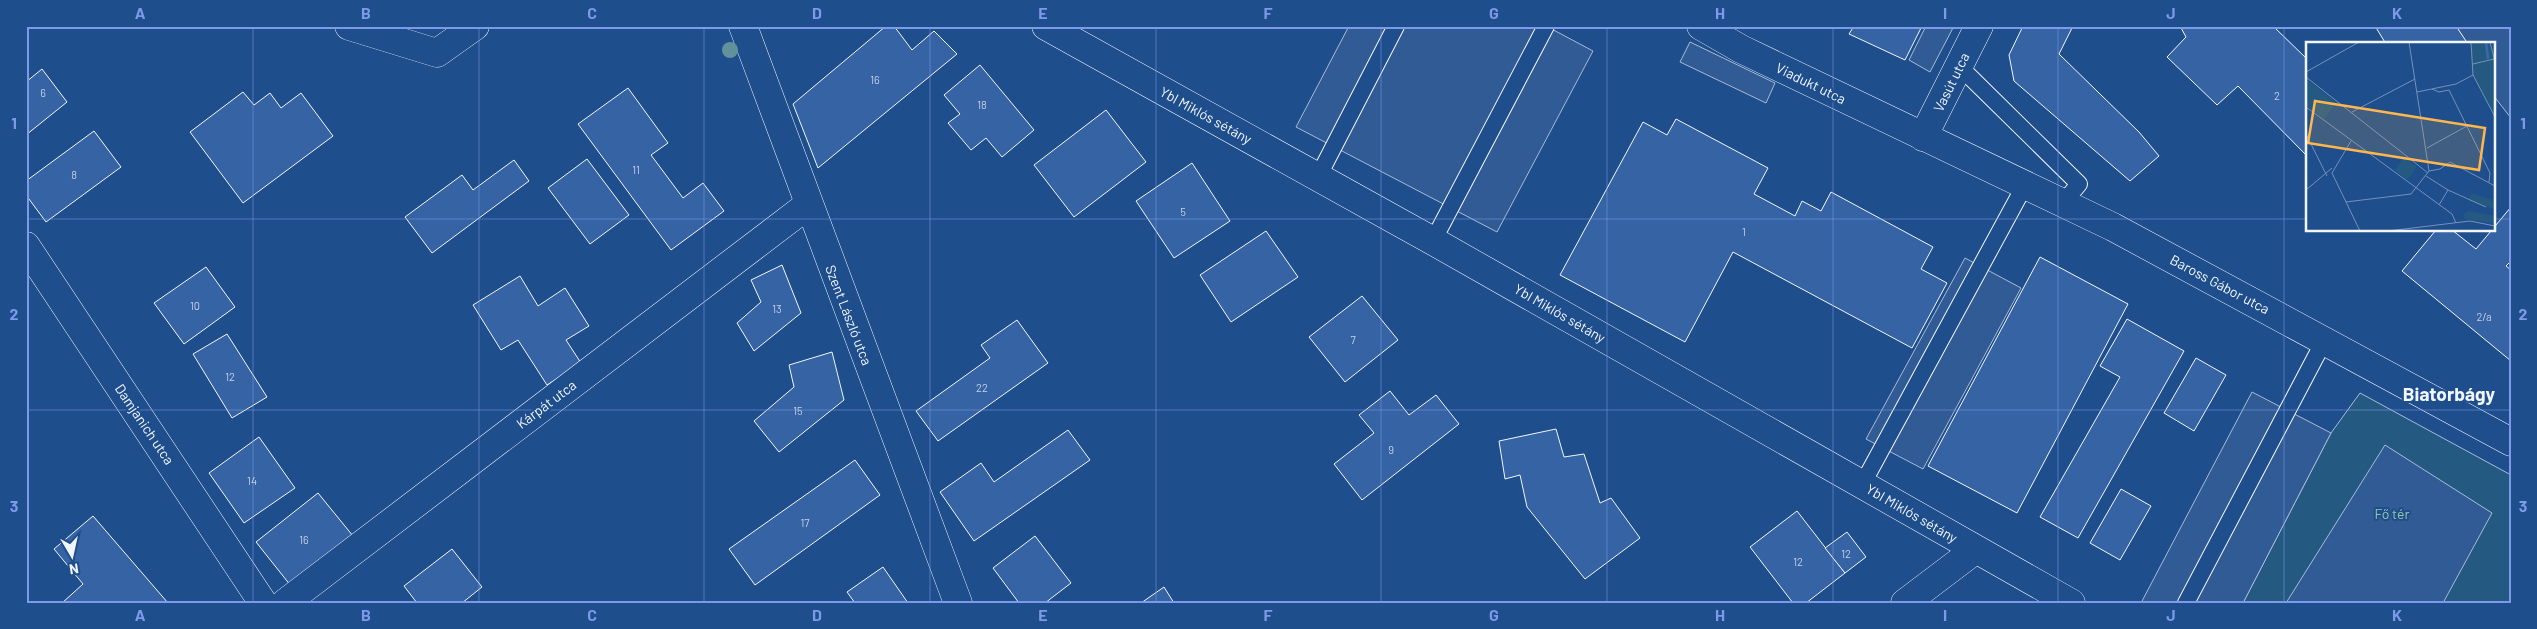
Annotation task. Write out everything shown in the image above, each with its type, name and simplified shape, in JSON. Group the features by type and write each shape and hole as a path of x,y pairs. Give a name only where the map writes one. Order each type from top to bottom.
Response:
{"street":[{"path":"349,26 437,53 475,26"},
{"name":"Szent László utca","path":"743,26 808,205 958,603"},
{"name":"Ybl Miklós sétány","path":"1046,26 1433,241 2071,603"},
{"name":"Viadukt utca","path":"1701,26 1741,49 1923,137"},
{"name":"Vasút utca","path":"1923,137 1979,26"},
{"name":"Baross Gábor utca","path":"1923,137 2113,227 2511,442"},
{"name":"Kárpát utca","path":"285,603 808,205"},
{"name":"Damjanich utca","path":"26,246 263,603"},
{"path":"1905,603 1975,550"}],"lane":[{"path":"1318,177 1396,26"},
{"path":"1433,241 1546,26"},
{"path":"1959,66 2079,184 2063,203"},
{"path":"1862,485 2025,185"},
{"path":"2186,603 2324,341"}],"green space":[{"name":"Fő tér","path":"2360,393 2511,475 2511,603 2243,603 2331,433"}],"shaded area":[{"path":"1349,26 1546,26 1593,51 1497,232 1296,127"},
{"path":"1926,26 1954,26 1930,72 1909,60"},
{"path":"2440,26 2511,26 2511,118 2494,96 2494,42 2452,42"},
{"path":"1690,42 1775,83 1766,103 1680,62"},
{"path":"1965,258 2021,288 1923,469 1866,439"},
{"path":"2252,392 2331,433 2243,603 2141,603"},
{"name":"Fő tér","path":"2385,445 2492,513 2443,603 2286,603"}],"building":[{"path":"886,26 894,26 912,50 934,31 957,54 818,168 793,104"},
{"path":"1854,26 1922,26 1905,60 1849,34"},
{"path":"2023,26 2073,26 2059,54 2139,132 2159,156 2130,181 2014,81 2009,55"},
{"path":"2180,26 2273,26 2306,58 2306,155 2238,86 2217,105 2167,57 2186,37"},
{"path":"2375,26 2456,26 2467,42 2385,42"},
{"path":"980,65 1034,130 1002,157 986,138 971,150 948,123 960,114 944,95"},
{"path":"42,69 67,102 26,135 26,82"},
{"path":"628,88 668,143 651,155 683,198 703,183 724,211 671,250 578,124"},
{"path":"243,92 254,105 270,93 281,108 301,93 333,136 243,203 190,132"},
{"path":"1106,110 1146,162 1074,217 1034,165"},
{"path":"1676,119 1768,168 1754,194 1795,216 1802,201 1821,211 1831,192 1933,247 1921,269 1947,283 1912,348 1733,252 1685,342 1560,275 1643,122 1667,135"},
{"path":"94,131 121,167 46,222 26,195 26,181"},
{"path":"587,159 629,215 590,244 548,188"},
{"path":"514,160 529,181 432,253 405,217 462,175 473,190"},
{"path":"1192,163 1230,221 1174,258 1136,201"},
{"path":"2511,207 2511,261 2506,266 2511,270 2511,361 2402,271 2435,231 2453,231 2476,249 2491,231 2494,231 2494,227"},
{"path":"1266,231 1298,277 1231,322 1200,275"},
{"path":"2040,257 2128,304 2017,513 1928,466"},
{"path":"782,265 801,313 754,351 737,323 761,302 751,280"},
{"path":"206,267 235,307 184,344 154,303"},
{"path":"520,276 538,306 565,288 589,326 566,340 581,363 547,385 518,340 501,350 473,305"},
{"path":"1362,296 1398,340 1345,382 1309,337"},
{"path":"2127,319 2184,351 2078,538 2040,517 2120,377 2100,366"},
{"path":"1017,320 1048,363 938,441 916,411 990,358 981,345"},
{"path":"227,334 267,397 232,418 193,354"},
{"path":"832,352 844,400 779,452 754,421 794,387 789,365"},
{"path":"2196,358 2226,375 2194,431 2164,413"},
{"path":"1390,391 1409,415 1436,395 1459,424 1362,500 1334,464 1374,433 1359,415"},
{"path":"1556,429 1564,457 1584,454 1600,503 1611,498 1640,538 1585,579 1527,507 1520,475 1505,479 1499,441"},
{"path":"1068,430 1090,460 974,541 940,492 981,463 994,482"},
{"path":"259,437 295,488 244,523 209,473"},
{"path":"855,460 880,495 755,585 729,549"},
{"path":"2121,489 2151,506 2120,560 2090,543"},
{"path":"318,493 353,536 291,586 256,542"},
{"path":"1797,511 1845,573 1806,603 1793,603 1750,547"},
{"path":"93,516 168,603 62,603 83,584 54,549"},
{"path":"1847,532 1866,557 1845,573 1825,548"},
{"path":"1035,536 1071,583 1045,603 1019,603 993,568"},
{"path":"452,549 482,587 462,603 417,603 404,586"},
{"path":"883,567 908,603 855,603 847,592"},
{"path":"1164,587 1174,603 1141,603"}],"district":[{"name":"Biatorbágy","path":"2449,393"}]}
